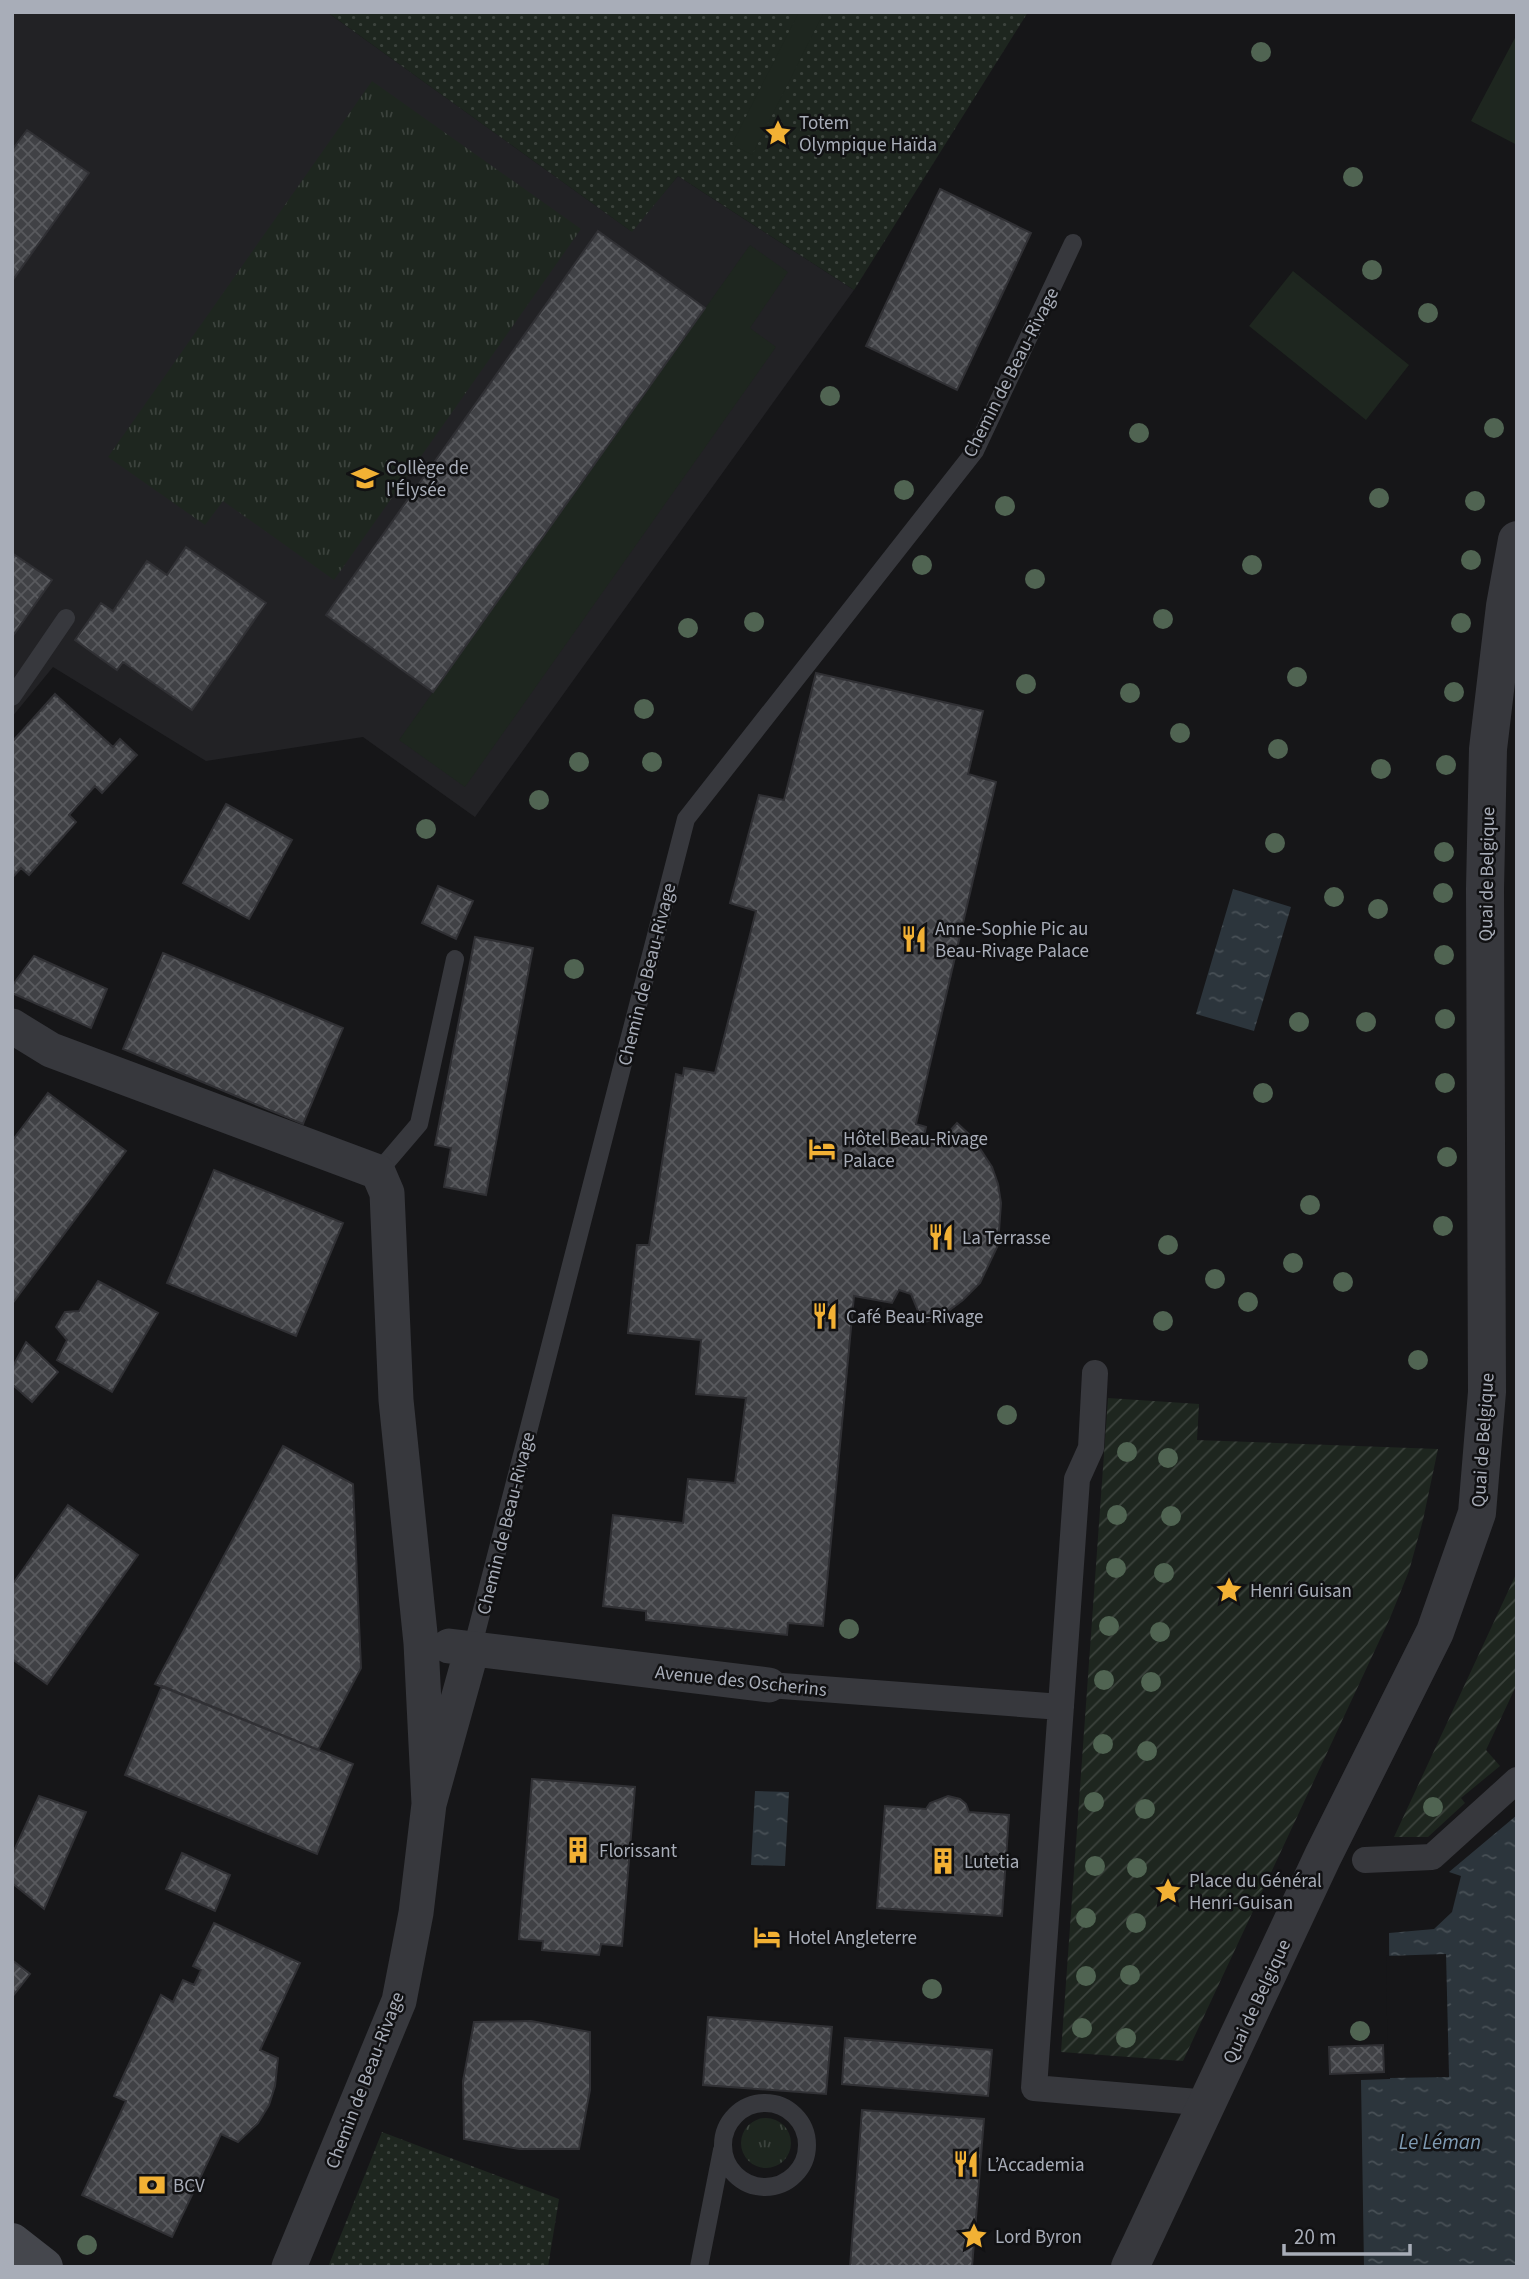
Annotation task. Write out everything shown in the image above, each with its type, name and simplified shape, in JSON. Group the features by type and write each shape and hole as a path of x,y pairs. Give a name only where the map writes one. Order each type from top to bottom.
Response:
{"main road":[{"path":"12,2242 44,2267"}],"street":[{"name":"Quai de Belgique","path":"1130,2267 1323,1856 1435,1632 1477,1513 1488,1392 1485,889 1488,749 1505,606 1517,540"},
{"path":"12,1026 51,1050 378,1172"},
{"name":"Chemin de Beau-Rivage","path":"378,1172 387,1193 396,1400 421,1643 429,1804"},
{"path":"1095,1373 1091,1448 1077,1479 1034,2088 1209,2103"},
{"name":"Avenue des Oscherins","path":"421,1643 769,1685 1061,1707"},
{"name":"Chemin de Beau-Rivage","path":"289,2267 398,2001 416,1913 429,1804 472,1649"},
{"path":"1365,1860 1432,1857 1517,1780"}],"lane":[{"name":"Chemin de Beau-Rivage","path":"472,1649 686,819 975,451 1073,243"},
{"path":"12,698 66,618"},
{"path":"378,1172 419,1125 455,959"},
{"path":"699,2267 726,2128 736,2115 750,2106 766,2102 782,2106 796,2115 805,2130 808,2146 805,2162 795,2176 781,2185 765,2188 748,2185 735,2175 726,2161 723,2144"}],"shaded area":[{"name":"Collège de l'Élysée","path":"12,12 327,12 631,231 678,176 854,290 475,817 363,737 206,761 53,667 12,717"}],"green space":[{"path":"327,12 1028,12 854,290 678,176 632,232"},
{"path":"799,12 824,12 752,155 732,144"},
{"path":"1517,34 1517,145 1471,121"},
{"path":"372,81 581,229 334,580 223,501 205,525 108,457"},
{"path":"750,245 788,272 750,328 776,347 465,787 399,740"},
{"path":"1293,271 1409,365 1366,420 1249,326"},
{"name":"Place du Général Henri-Guisan","path":"1108,1398 1199,1404 1197,1440 1438,1449 1409,1571 1390,1618 1183,2061 1061,2052"},
{"path":"1517,1572 1517,1684 1486,1750 1500,1766 1461,1798 1465,1803 1428,1837 1394,1837"},
{"path":"766,2118 783,2126 791,2143 783,2160 766,2168 749,2160 741,2143 749,2126"},
{"path":"382,2132 559,2199 548,2267 328,2267"}],"water":[{"path":"1233,889 1291,907 1254,1031 1196,1014"},
{"path":"755,1791 789,1792 785,1866 751,1865"},
{"name":"Le Léman","path":"1517,1815 1517,2267 1364,2267 1361,2080 1390,2079 1389,1933 1434,1929 1452,1912 1461,1876 1449,1872"}],"pier":[{"path":"1446,1954 1449,2077 1388,2078 1386,1956"}],"building":[{"path":"27,130 89,173 12,281 12,150"},
{"path":"940,189 1031,233 957,390 866,346"},
{"path":"598,231 705,308 433,692 326,615"},
{"path":"186,547 266,603 192,710 123,662 117,670 75,640 101,603 113,611 147,561 167,575"},
{"path":"12,553 52,580 12,637"},
{"name":"Hôtel Beau-Rivage Palace","path":"816,673 983,711 968,774 996,782 916,1124 926,1127 924,1136 939,1143 957,1123 973,1138 992,1167 1001,1203 998,1245 980,1283 943,1315 923,1323 911,1294 899,1290 892,1303 854,1296 823,1626 788,1623 787,1635 646,1620 646,1611 603,1606 613,1515 683,1523 688,1479 735,1483 746,1398 696,1394 701,1340 628,1333 637,1245 649,1245 676,1074 683,1076 684,1068 715,1073 756,911 730,903 759,795 784,800"},
{"path":"55,694 113,747 120,739 137,755 102,793 95,786 69,815 76,822 29,875 21,868 12,878 12,742"},
{"path":"226,804 292,840 249,919 183,883"},
{"path":"438,886 473,901 456,939 422,923"},
{"path":"475,937 533,948 486,1195 444,1187 451,1148 435,1145"},
{"path":"163,953 343,1028 303,1124 123,1049"},
{"path":"34,956 107,989 91,1028 12,993 12,986"},
{"path":"48,1093 126,1151 12,1304 12,1141"},
{"path":"214,1170 343,1223 296,1336 167,1283"},
{"path":"98,1281 158,1313 112,1392 57,1360 67,1340 56,1327 65,1312 79,1311"},
{"path":"26,1342 58,1372 32,1402 12,1384 12,1368"},
{"path":"283,1446 353,1484 361,1668 318,1750 155,1684"},
{"path":"68,1505 138,1555 47,1684 12,1659 12,1585"},
{"path":"162,1686 353,1764 317,1854 125,1775"},
{"name":"Florissant","path":"532,1779 635,1787 622,1946 601,1944 599,1955 542,1950 543,1941 519,1939"},
{"path":"39,1796 86,1812 44,1909 12,1883 12,1855"},
{"name":"Lutetia","path":"948,1796 960,1799 969,1812 1009,1815 1002,1916 877,1908 885,1806 926,1809 930,1803"},
{"path":"182,1853 230,1875 215,1911 166,1889"},
{"path":"214,1923 300,1963 260,2050 278,2058 275,2086 269,2105 258,2123 238,2142 221,2134 172,2237 82,2195 126,2101 114,2096 161,1995 173,2002 183,1980 194,1985 201,1970 193,1966"},
{"path":"12,1960 30,1974 12,1997"},
{"path":"708,2017 832,2027 826,2094 703,2085"},
{"path":"531,2021 590,2032 590,2090 579,2149 519,2149 464,2139 463,2081 474,2022"},
{"path":"845,2038 992,2050 988,2096 842,2084"},
{"path":"1383,2045 1384,2072 1330,2074 1329,2047"},
{"path":"862,2110 984,2119 972,2267 850,2267"}],"place":[{"name":"Totem Olympique Haïda","path":"778,133"},
{"name":"Collège de l'Élysée","path":"365,478"},
{"name":"Anne-Sophie Pic au Beau-Rivage Palace","path":"914,939"},
{"name":"Hôtel Beau-Rivage Palace","path":"822,1149"},
{"name":"La Terrasse","path":"941,1237"},
{"name":"Café Beau-Rivage","path":"825,1316"},
{"name":"Henri Guisan","path":"1229,1590"},
{"name":"Florissant","path":"578,1850"},
{"name":"Lutetia","path":"943,1861"},
{"name":"Place du Général Henri-Guisan","path":"1168,1891"},
{"name":"Hotel Angleterre","path":"767,1937"},
{"name":"L’Accademia","path":"966,2164"},
{"name":"BCV","path":"152,2185"},
{"name":"Lord Byron","path":"974,2236"}]}
